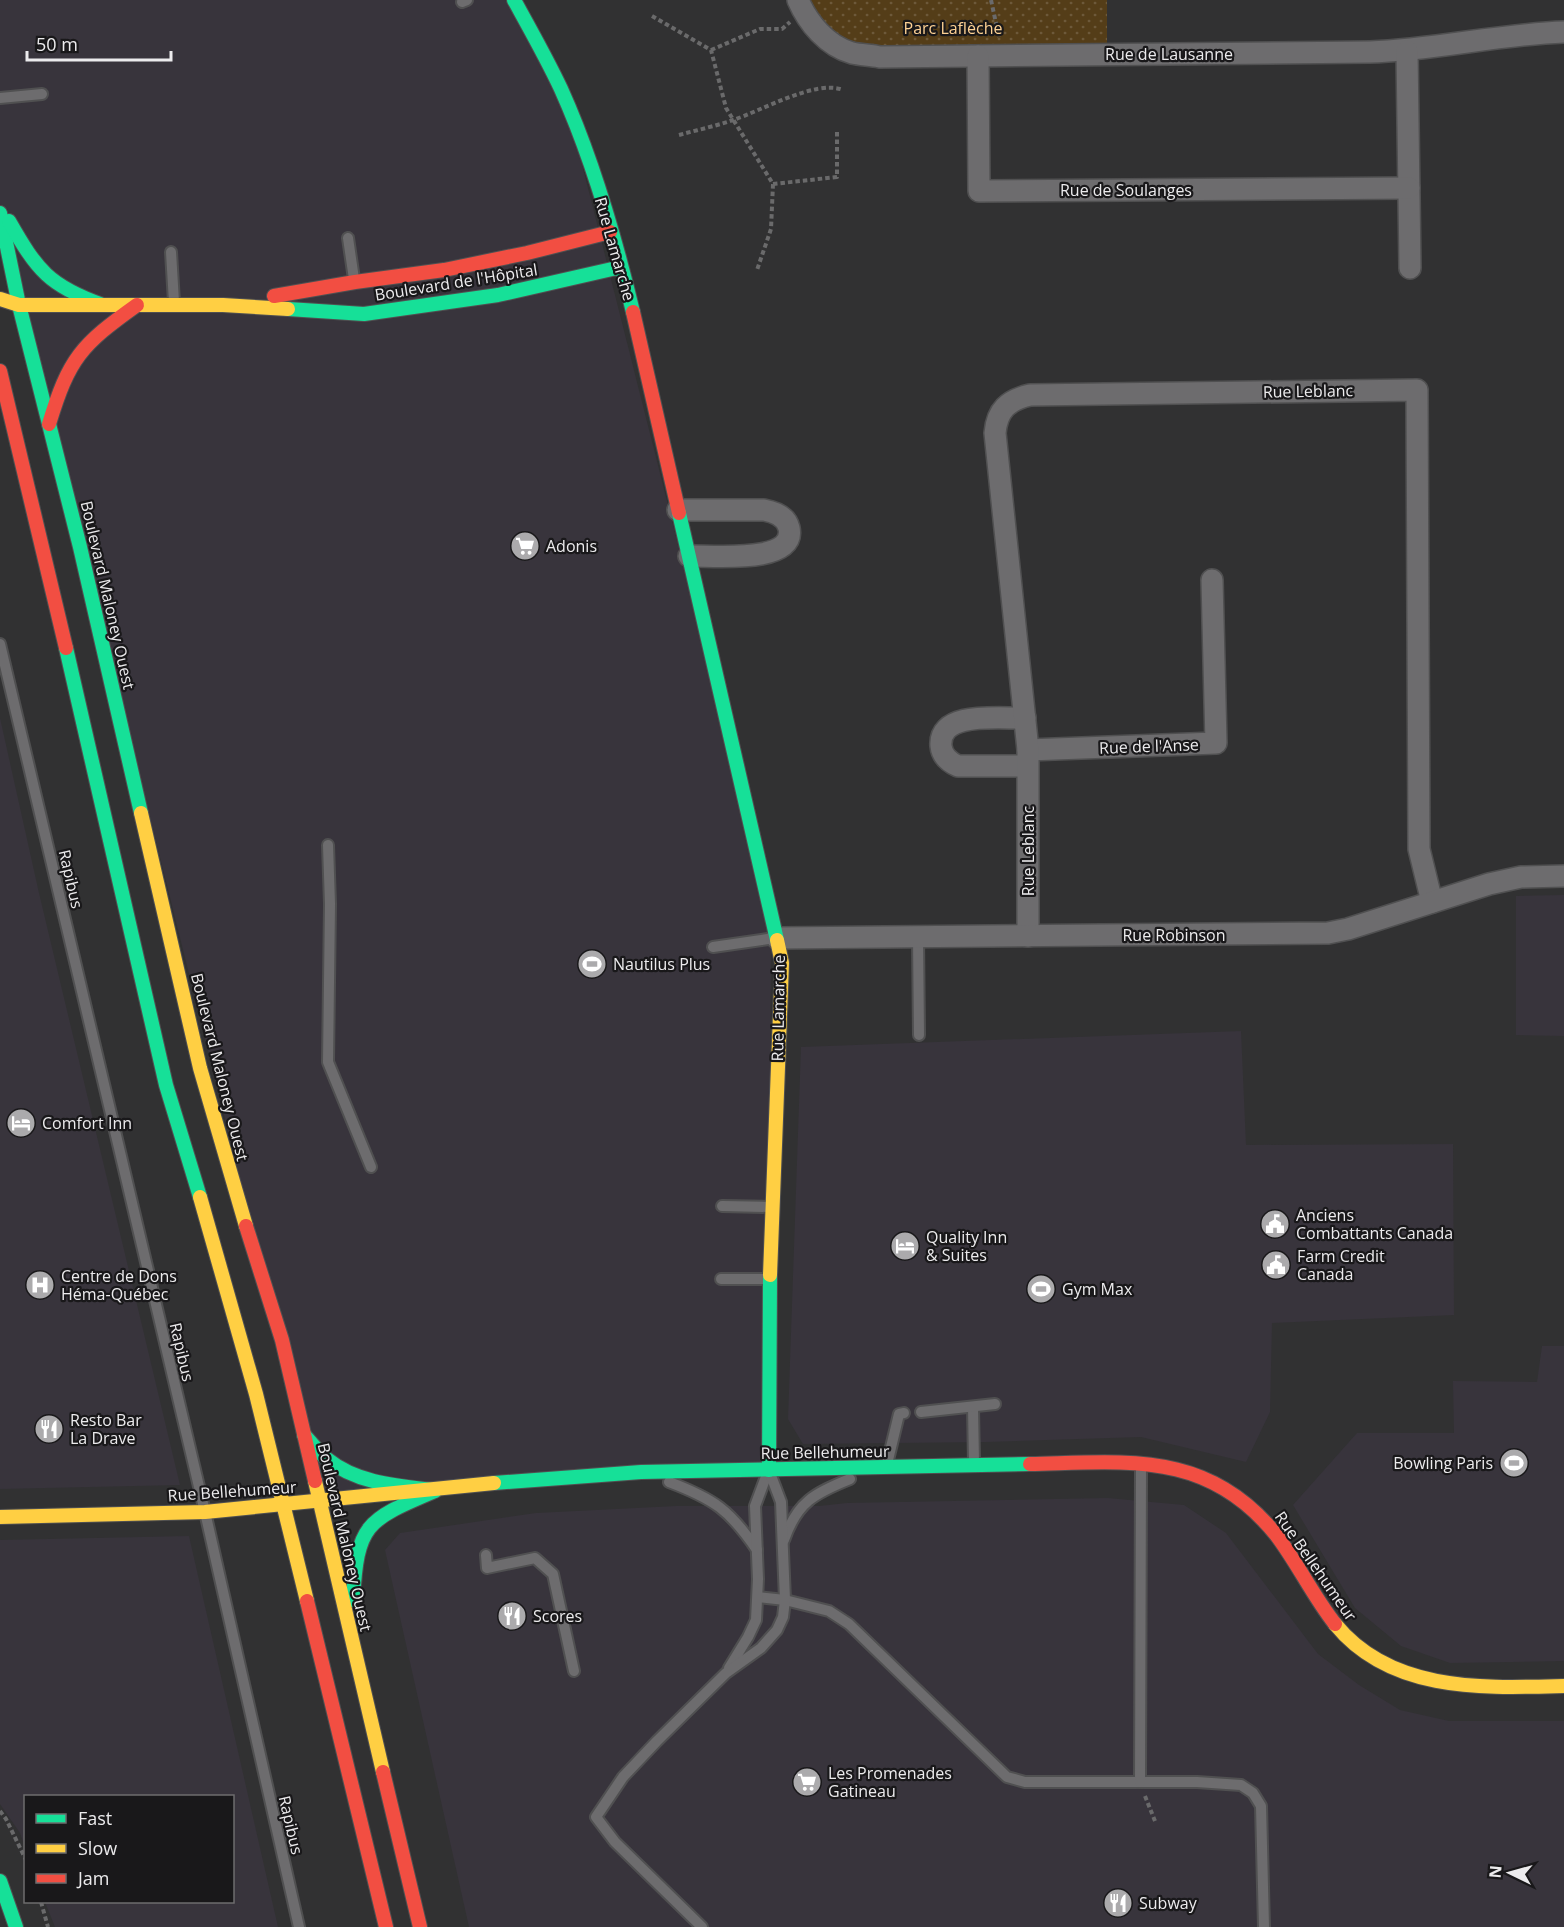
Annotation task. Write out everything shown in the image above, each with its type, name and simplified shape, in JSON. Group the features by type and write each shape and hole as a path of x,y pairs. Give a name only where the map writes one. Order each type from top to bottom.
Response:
{"street":[{"name":"Rue Lamarche","path":"514,0 548,61 566,101 587,155 621,267 777,938 782,970 769,1278 769,1470"},
{"name":"Rue de Lausanne","path":"801,6 813,26 840,48 852,53 880,57 1407,51 1520,35 1564,32"},
{"path":"1407,51 1410,268"},
{"name":"Rue de Soulanges","path":"978,56 979,191 1409,188"},
{"path":"0,204 24,249 40,268 69,293 103,305"},
{"name":"Boulevard Maloney Ouest","path":"0,213 19,305 211,1112 282,1340 420,1927"},
{"name":"Boulevard de l'Hôpital","path":"223,305 355,282 444,270 527,253 610,232"},
{"name":"Boulevard de l'Hôpital","path":"0,299 19,305 223,305 364,314 498,295 621,267"},
{"path":"0,317 19,305"},
{"path":"49,424 62,386 75,358 94,337 137,305"},
{"path":"0,371 91,751 126,869 166,1085 231,1302 283,1503 386,1927"},
{"name":"Rue Leblanc","path":"1028,936 1028,758 995,433 996,422 1008,403 1017,398 1030,396 1417,390 1419,849 1432,902"},
{"path":"678,510 764,510 776,513 789,526 786,543 776,552 764,555 689,556"},
{"name":"Rue de l'Anse","path":"1028,758 1216,743 1212,580"},
{"path":"1024,718 957,721 947,727 940,739 941,750 948,761 958,766 1028,758"},
{"path":"126,869 153,863"},
{"name":"Rue Robinson","path":"777,938 1328,933 1348,929 1505,880 1564,876"},
{"path":"304,1436 326,1458 352,1475 391,1485 435,1491"},
{"name":"Rue Bellehumeur","path":"0,1518 205,1512 283,1503 435,1491 537,1479 641,1472 1141,1463 1168,1466 1190,1472 1233,1493 1252,1508 1285,1546 1328,1617 1348,1640 1378,1660 1419,1678 1453,1684 1492,1687 1564,1686"},
{"path":"352,1638 354,1575 361,1536 381,1515 435,1491"},
{"path":"0,1881 16,1927"}],"lane":[{"path":"0,98 42,93"},
{"path":"348,238 355,282"},
{"path":"171,252 174,305"},
{"name":"Rapibus","path":"0,644 205,1512 299,1927"},
{"path":"328,845 330,904 328,1062 371,1167"},
{"path":"918,936 919,1035"},
{"path":"713,947 777,938"},
{"path":"722,1206 771,1206"},
{"path":"721,1279 769,1278"},
{"path":"921,1412 995,1404"},
{"path":"973,1407 974,1465"},
{"path":"782,1546 788,1528 802,1505 812,1496 882,1468 899,1414 904,1413"},
{"path":"1140,1782 1141,1463"},
{"path":"702,1927 615,1842 596,1817 623,1777 726,1673 760,1648 777,1630 783,1617 785,1600 781,1502 769,1470"},
{"path":"726,1673 756,1620 758,1597 755,1506 769,1470"},
{"path":"641,1472 707,1497 732,1516 757,1550"},
{"path":"486,1555 487,1569 535,1558 553,1574 573,1671"},
{"path":"758,1597 785,1600 829,1611 849,1624 1007,1777 1025,1782 1197,1782 1241,1785 1253,1793 1260,1806 1264,1927"}],"path":[{"path":"991,0 1003,55"},
{"path":"711,50 759,29 782,29 801,6"},
{"path":"651,16 711,50 726,108 773,184 771,229 757,270"},
{"path":"679,135 734,120 785,98 833,86 843,90"},
{"path":"773,184 837,177 837,130"},
{"path":"1140,1782 1155,1821"},
{"path":"0,1811 24,1856"},
{"path":"41,1903 48,1927"}],"shaded area":[{"path":"0,0 514,0 566,101 771,913 769,1470 320,1501 0,213"},
{"path":"0,718 39,893 180,1485 0,1489"},
{"path":"1564,895 1564,1036 1516,1035 1516,896"},
{"path":"1241,1031 1246,1145 1453,1144 1454,1315 1272,1323 1270,1412 1246,1462 1141,1437 803,1444 788,1419 801,1047"},
{"path":"1542,1346 1564,1346 1564,1661 1450,1663 1401,1646 1355,1608 1293,1505 1357,1433 1454,1433 1453,1381 1537,1382"},
{"name":"Les Promenades Gatineau","path":"1108,1498 1184,1505 1226,1533 1318,1654 1359,1685 1400,1710 1449,1721 1564,1721 1564,1927 469,1927 385,1550 400,1533 536,1513 676,1506 819,1506 847,1503"},
{"path":"189,1536 278,1927 55,1927 45,1903 234,1903 234,1795 24,1795 24,1844 20,1833 0,1804 0,1540"}],"green space":[{"name":"Parc Laflèche","path":"798,0 1107,0 1107,54 853,53"}],"traffic: fast":[{"path":"514,0 556,78 573,116 611,227 633,312"},
{"path":"0,213 19,305 80,547 141,813"},
{"path":"9,221 28,252 46,274 69,291 103,305"},
{"path":"288,309 364,314 498,295 621,267"},
{"path":"679,513 777,940"},
{"path":"66,648 166,1085 200,1197"},
{"path":"769,1470 770,1275"},
{"path":"304,1435 327,1459 351,1473 377,1482 433,1490"},
{"path":"494,1483 641,1472 1030,1464"},
{"path":"353,1600 358,1555 363,1539 370,1528 394,1509 435,1491"},
{"path":"0,1881 16,1927"}],"traffic: slow":[{"path":"0,299 19,305 223,305 288,309"},
{"path":"141,813 200,1068 246,1226"},
{"path":"770,1275 782,963 777,940"},
{"path":"200,1197 256,1394 307,1601"},
{"path":"315,1481 383,1772"},
{"path":"0,1517 205,1512 494,1483"},
{"path":"1335,1624 1358,1647 1383,1663 1440,1682 1502,1687 1564,1686"}],"traffic: jam":[{"path":"274,296 444,270 527,253 610,232"},
{"path":"49,424 63,383 79,355 102,331 137,305"},
{"path":"633,312 679,513"},
{"path":"0,371 66,648"},
{"path":"246,1226 282,1340 315,1481"},
{"path":"1030,1464 1133,1463 1165,1467 1195,1475 1224,1488 1251,1508 1277,1536 1335,1624"},
{"path":"307,1601 386,1927"},
{"path":"383,1772 420,1927"}],"place":[{"name":"Adonis","path":"525,546"},
{"name":"Nautilus Plus","path":"592,964"},
{"name":"Comfort Inn","path":"21,1123"},
{"name":"Anciens Combattants Canada","path":"1275,1224"},
{"name":"Quality Inn & Suites","path":"905,1246"},
{"name":"Farm Credit Canada","path":"1276,1265"},
{"name":"Centre de Dons Héma-Québec","path":"40,1285"},
{"name":"Gym Max","path":"1041,1289"},
{"name":"Resto Bar La Drave","path":"49,1429"},
{"name":"Bowling Paris","path":"1514,1463"},
{"name":"Scores","path":"512,1616"},
{"name":"Les Promenades Gatineau","path":"807,1782"},
{"name":"Subway","path":"1118,1903"}]}
